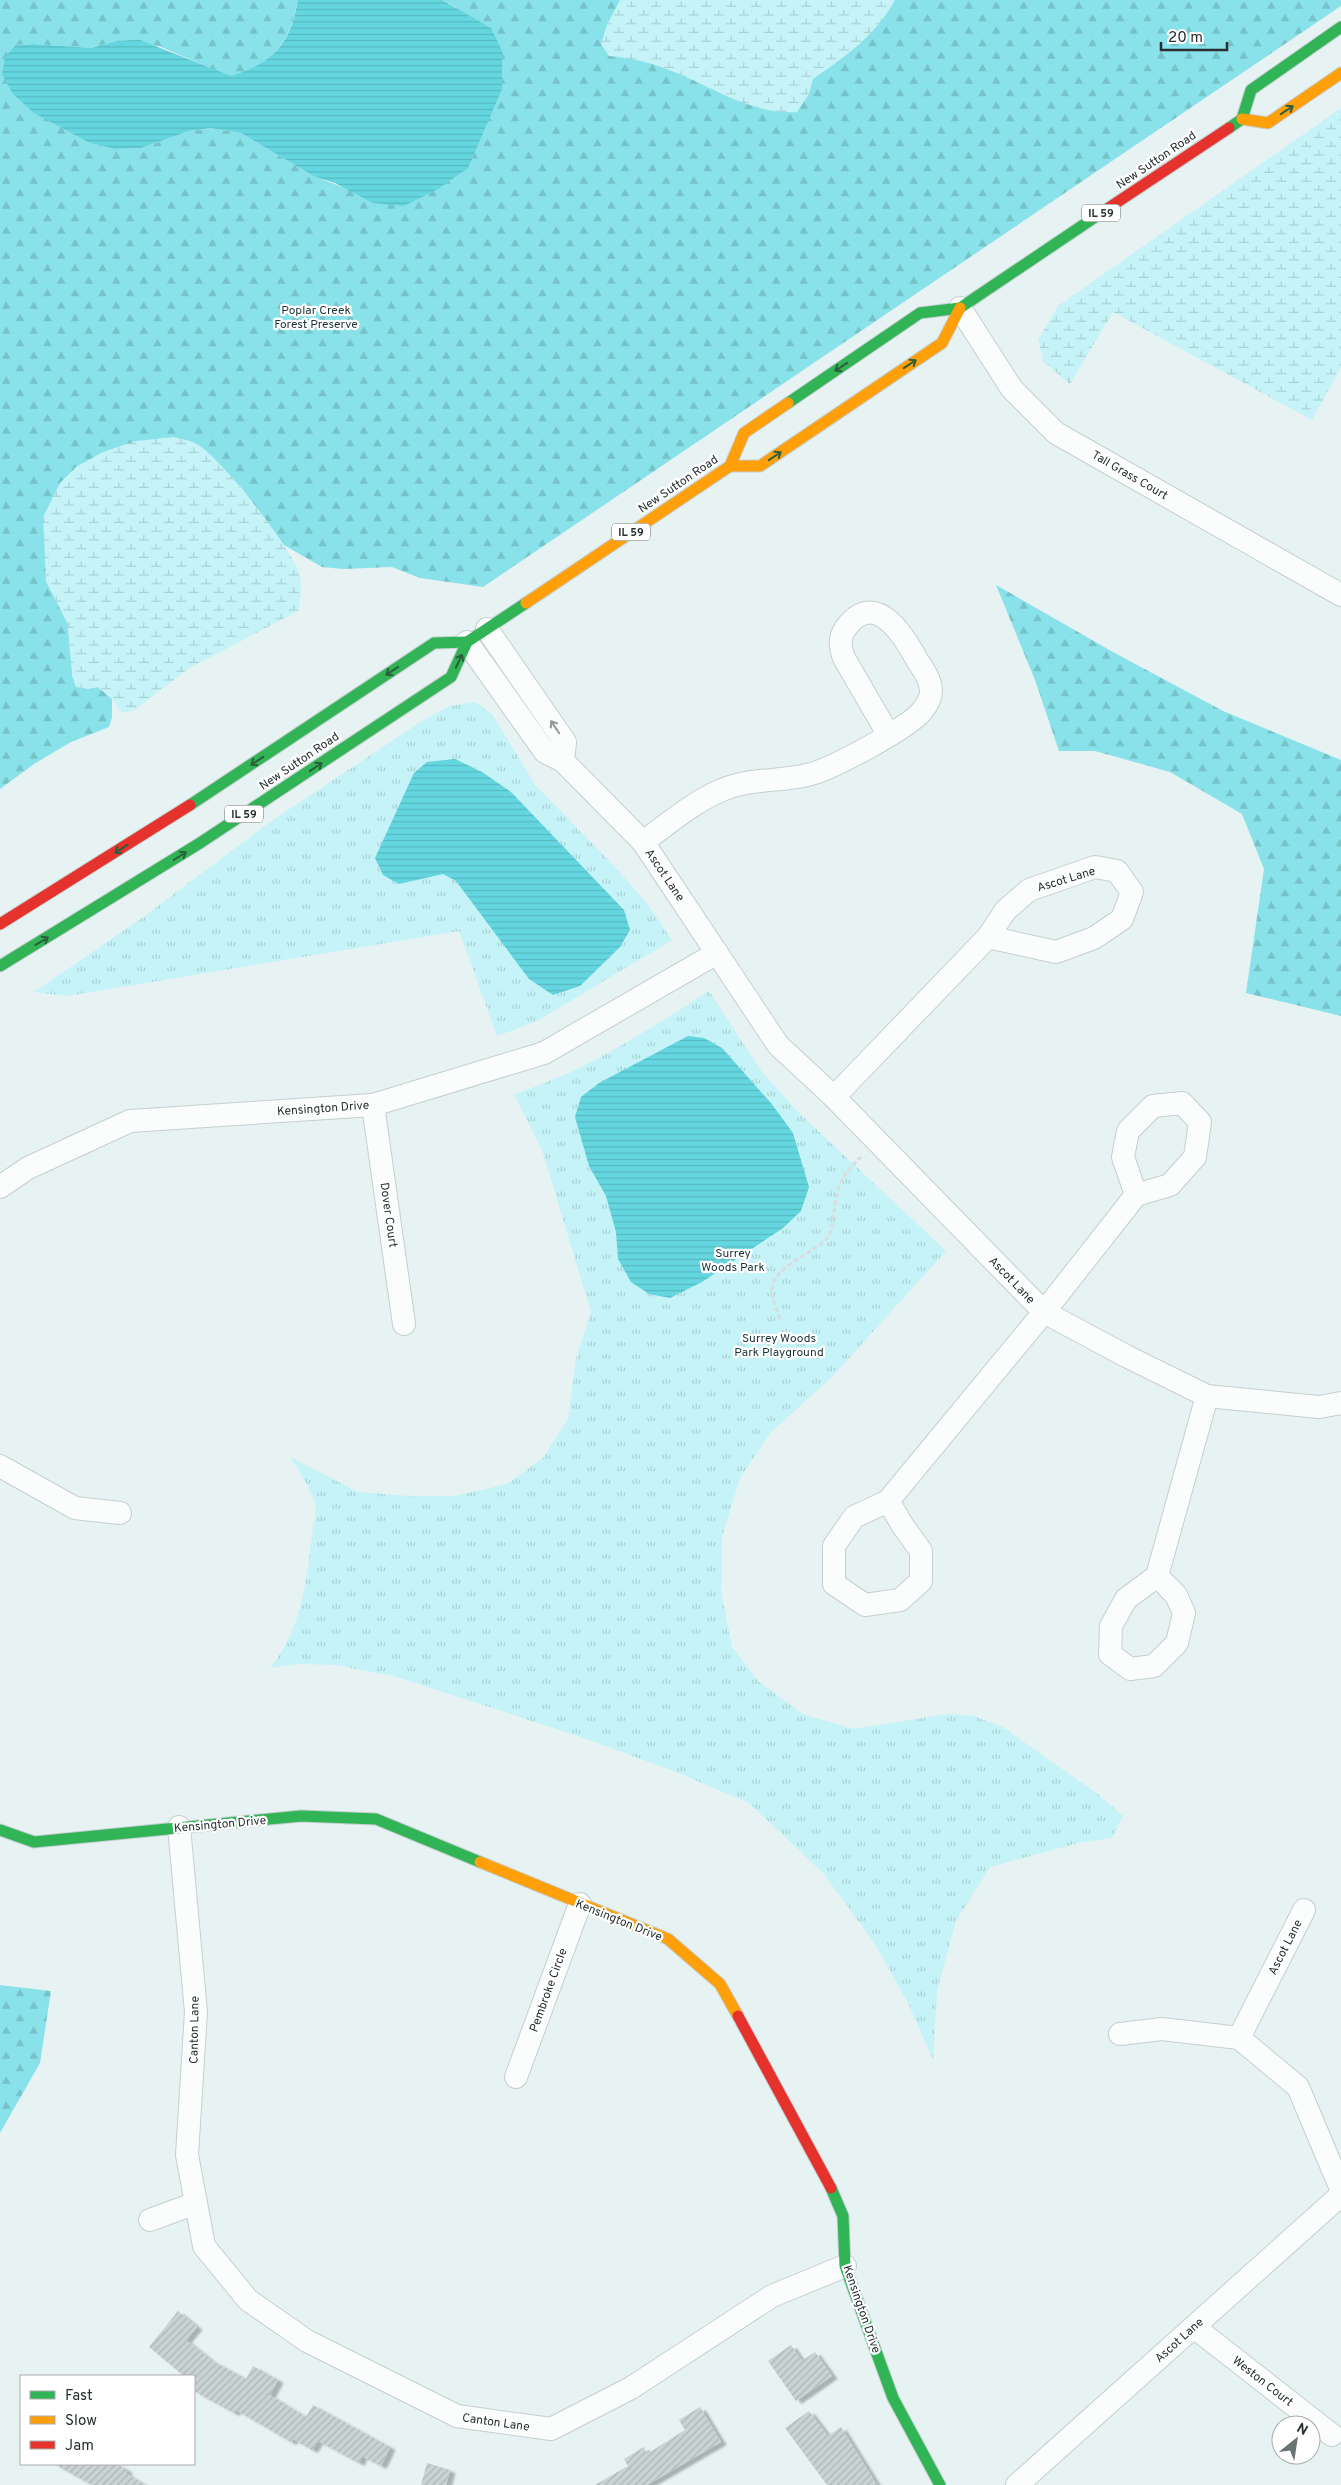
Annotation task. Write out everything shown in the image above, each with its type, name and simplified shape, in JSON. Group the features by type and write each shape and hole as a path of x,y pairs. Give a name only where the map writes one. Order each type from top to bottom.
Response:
{"main road":[{"path":"1341,27 1251,90 1242,119 1268,123 1341,73"},
{"name":"New Sutton Road","path":"0,924 202,798 434,643 467,642 730,466 744,433 920,313 960,308 1242,119"},
{"name":"New Sutton Road","path":"730,466 760,466 942,343 960,308"},
{"name":"New Sutton Road","path":"0,966 200,843 451,677 467,642"},
{"name":"Kensington Drive","path":"0,1830 34,1842 301,1816 376,1819 668,1939 720,1984 824,2173 843,2216 845,2266 894,2398 940,2485"}],"street":[{"name":"Tall Grass Court","path":"960,308 1012,389 1056,433 1341,595"},
{"name":"Ascot Lane","path":"643,842 697,803 722,790 750,781 808,775 853,756 918,716 929,702 931,691 928,679 894,624 881,615 866,613 853,619 843,631 840,645 844,658 888,734"},
{"path":"487,629 565,742 562,761"},
{"name":"Ascot Lane","path":"467,642 545,752 562,761 643,842 778,1044 834,1097 1044,1312 1126,1356 1207,1396 1319,1407 1341,1403"},
{"name":"Ascot Lane","path":"834,1097 988,937 1005,911 1029,890 1095,867 1117,872 1132,892 1122,919 1094,938 1056,952 988,937"},
{"name":"Kensington Drive","path":"0,1187 28,1168 130,1121 374,1105 544,1053 717,953"},
{"name":"Dover Court","path":"374,1105 404,1324"},
{"name":"Ascot Lane","path":"888,1501 921,1551 921,1581 900,1600 864,1605 834,1584 834,1546 854,1517 888,1501 1044,1312 1136,1194"},
{"path":"1157,1576 1207,1396"},
{"path":"0,1466 75,1508 120,1513"},
{"name":"Canton Lane","path":"179,1827 196,2012 187,2155 204,2246 248,2300 307,2341 456,2416 551,2429 631,2388 772,2296 845,2266"},
{"name":"Pembroke Circle","path":"516,2077 580,1904"},
{"name":"Ascot Lane","path":"1239,2038 1304,1910"},
{"path":"1120,2034 1162,2029 1239,2038 1298,2087 1341,2189"},
{"name":"Ascot Lane","path":"1017,2485 1341,2195"},
{"path":"150,2220 196,2203"},
{"name":"Weston Court","path":"1194,2327 1332,2435"}],"path":[{"path":"780,1319 771,1292 777,1276 792,1261 809,1253 830,1235 838,1189 843,1175 877,1142"}],"green space":[{"name":"Poplar Creek Forest Preserve","path":"0,0 298,0 290,29 277,50 258,65 231,77 159,46 117,41 91,48 34,44 16,45 65,128 90,143 115,149 141,148 189,131 210,128 241,133 315,177 348,189 457,8 442,0 1341,0 1341,6 483,587 420,578 392,567 343,569 322,567 284,545 240,486 46,581 68,624 70,653 86,689 98,687 112,699 112,718 109,727 71,742 34,764 0,789"},
{"path":"620,0 895,0 869,35 848,54 813,79 809,94 797,112 780,112 763,109 731,98 662,67 609,56 601,44 607,25"},
{"path":"1341,108 1341,367 1312,420 1113,312 1070,384 1044,362 1038,340 1058,306"},
{"path":"174,437 197,444 208,452 254,504 283,544 299,573 300,602 298,611 188,669 136,709 123,713 112,699 98,687 86,689 76,687 72,676 68,624 46,581 43,517 60,483 76,467 103,452 136,441"},
{"path":"996,585 1113,652 1223,711 1341,760 1341,1016 1246,993 1264,869 1242,814 1170,772 1095,751 1059,751 1035,680"},
{"path":"475,702 492,714 536,786 616,868 646,902 672,940 537,1021 497,1036 459,931 67,996 34,992 142,918 270,822 422,721 450,706"},
{"name":"Surrey Woods Park","path":"709,991 762,1072 797,1111 946,1251 831,1378 770,1433 740,1478 722,1537 721,1591 732,1647 758,1681 803,1714 854,1729 947,1714 974,1716 1003,1727 1099,1795 1123,1816 1112,1838 1078,1843 990,1867 956,1921 937,1991 933,2060 908,2003 873,1941 823,1873 749,1803 676,1772 578,1736 394,1676 336,1665 297,1664 270,1668 281,1654 289,1638 301,1605 308,1570 315,1515 315,1504 310,1491 290,1457 358,1492 410,1496 455,1496 507,1484 544,1457 568,1419 576,1359 591,1312 542,1150 514,1094 540,1085 590,1062 639,1035"},
{"path":"0,1985 51,1991 40,2063 0,2133"}],"shaded area":[{"path":"298,0 442,0 491,28 502,51 502,89 468,168 438,189 404,206 373,203 335,183 315,177 241,133 210,128 189,131 141,148 115,149 90,143 34,113 13,94 2,74 5,57 16,45 34,44 91,48 117,41 140,40 231,76 258,65 278,50 290,29"},
{"path":"455,759 482,772 511,792 624,910 630,930 620,947 580,986 553,995 529,979 456,881 443,874 399,884 383,875 375,858 414,773 427,762"},
{"path":"688,1036 704,1038 722,1048 771,1103 793,1133 809,1187 801,1211 783,1228 702,1282 670,1298 649,1294 631,1282 618,1259 616,1232 606,1196 589,1166 575,1117 581,1097 599,1083"}],"building":[{"path":"178,2311 197,2327 186,2340 211,2360 246,2379 253,2366 278,2380 270,2395 306,2417 313,2405 390,2447 381,2466 362,2456 359,2463 318,2441 312,2450 293,2439 291,2442 236,2410 234,2413 195,2392 195,2375 183,2375 149,2347"},
{"path":"791,2345 802,2361 815,2352 832,2376 796,2401 768,2361"},
{"path":"700,2407 721,2442 647,2485 595,2485 628,2466 624,2459 644,2447 647,2454 685,2430 679,2420"},
{"path":"809,2411 828,2436 841,2427 877,2485 827,2485 785,2428"},
{"path":"427,2463 450,2470 446,2485 421,2485"},
{"path":"56,2465 119,2465 127,2470 126,2473 145,2485 92,2485"}],"traffic: fast":[{"path":"1229,128 1242,119 1251,90 1341,27"},
{"path":"788,403 920,313 960,308 1104,211"},
{"path":"0,966 200,843 451,677 467,642 526,603"},
{"path":"190,805 434,643 467,642"},
{"path":"0,1830 34,1842 301,1816 376,1819 480,1862"},
{"path":"831,2188 843,2216 845,2266 893,2398 940,2485"}],"traffic: slow":[{"path":"1242,119 1268,123 1341,73"},
{"path":"730,466 760,466 942,343 960,308"},
{"path":"526,603 730,466 744,433 788,403"},
{"path":"480,1862 668,1939 720,1984 738,2016"}],"traffic: jam":[{"path":"1104,211 1229,128"},
{"path":"0,924 190,805"},
{"path":"738,2016 831,2188"}],"park label":[{"name":"Surrey Woods Park Playground","path":"779,1345"}]}
